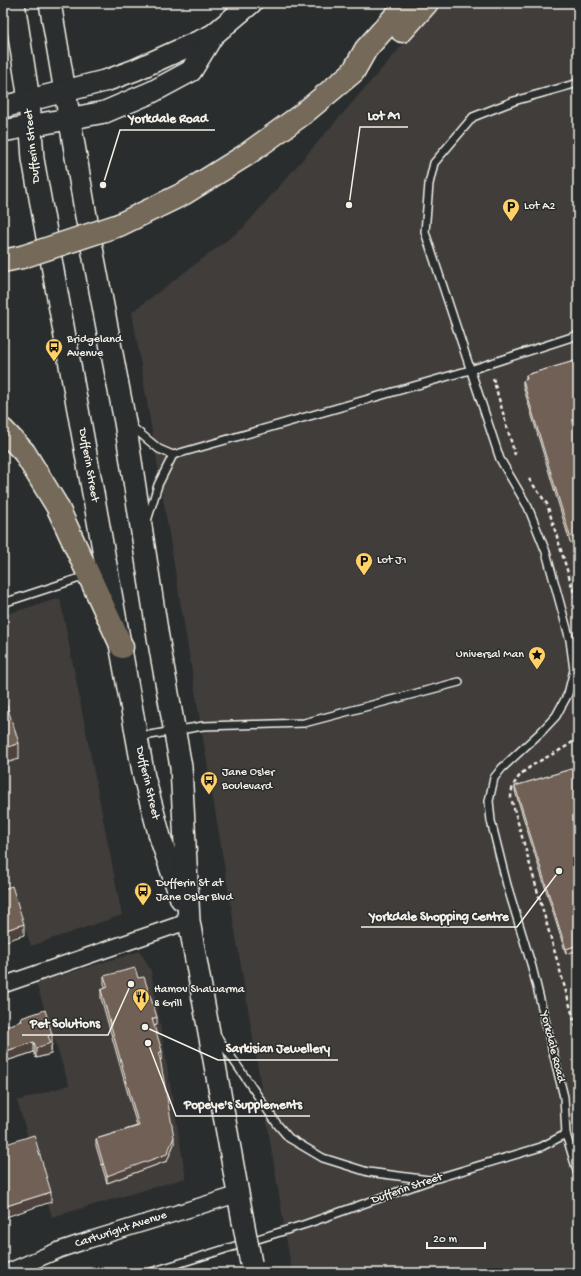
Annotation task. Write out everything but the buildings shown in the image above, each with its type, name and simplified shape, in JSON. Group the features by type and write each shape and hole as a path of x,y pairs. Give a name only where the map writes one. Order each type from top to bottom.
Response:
{"highway":[{"path":"13,259 119,225 185,193 246,155 328,95 353,72 366,50 407,3"},
{"path":"353,72 374,62 427,3"},
{"path":"3,430 24,452 57,506 122,647"}],"main road":[{"name":"Dufferin Street","path":"14,3 29,100 33,159 122,647 136,737 144,777 160,837 188,921 252,1268"},
{"name":"Dufferin Street","path":"50,3 125,422 181,767 188,921"},
{"path":"3,107 120,76 213,35 251,3"},
{"path":"3,131 104,112 128,103 191,72 213,35"}],"street":[{"path":"3,985 188,921"},
{"name":"Cartwright Avenue","path":"5,1273 83,1242 150,1220 239,1194"}],"lane":[{"name":"Yorkdale Road","path":"578,83 514,101 473,117 434,163 429,184 425,232 500,459 528,507 546,552 569,634 574,670 568,694 556,716 502,768 494,778 489,801 491,821 507,885 532,967 564,1097 566,1134 578,1174"},
{"path":"125,422 159,449 173,455 470,370 578,335"},
{"path":"143,534 158,485 173,455"},
{"path":"4,601 89,575"},
{"path":"136,737 203,726 304,723 459,682"},
{"path":"207,1022 277,1124 289,1138 323,1158 368,1172 432,1180"},
{"name":"Dufferin Street","path":"148,1273 306,1224 432,1180 541,1147 566,1134"}],"path":[{"path":"578,737 521,773 511,790 511,798 578,1034"}],"shaded area":[{"path":"439,3 578,3 578,1273 292,1273 132,312 243,228"},
{"path":"60,598 122,915 31,946 3,864 3,615"},
{"path":"140,951 151,971 186,1178 52,1217 17,1101 69,1085 36,983"}],"place":[{"name":"Yorkdale Road","path":"103,185"},
{"name":"Lot A1","path":"349,205"},
{"name":"Lot A2","path":"511,222"},
{"name":"Bridgeland Avenue","path":"54,362"},
{"name":"Lot J1","path":"364,576"},
{"name":"Universal Man","path":"537,670"},
{"name":"Jane Osler Boulevard","path":"209,795"},
{"name":"Yorkdale Shopping Centre","path":"559,871"},
{"name":"Dufferin St at Jane Osler Blvd","path":"143,906"},
{"name":"Pet Solutions","path":"131,984"},
{"name":"Hamov Shawarma & Grill","path":"141,1012"},
{"name":"Sarkisian Jewellery","path":"145,1027"},
{"name":"Popeye's Supplements","path":"148,1043"}]}
